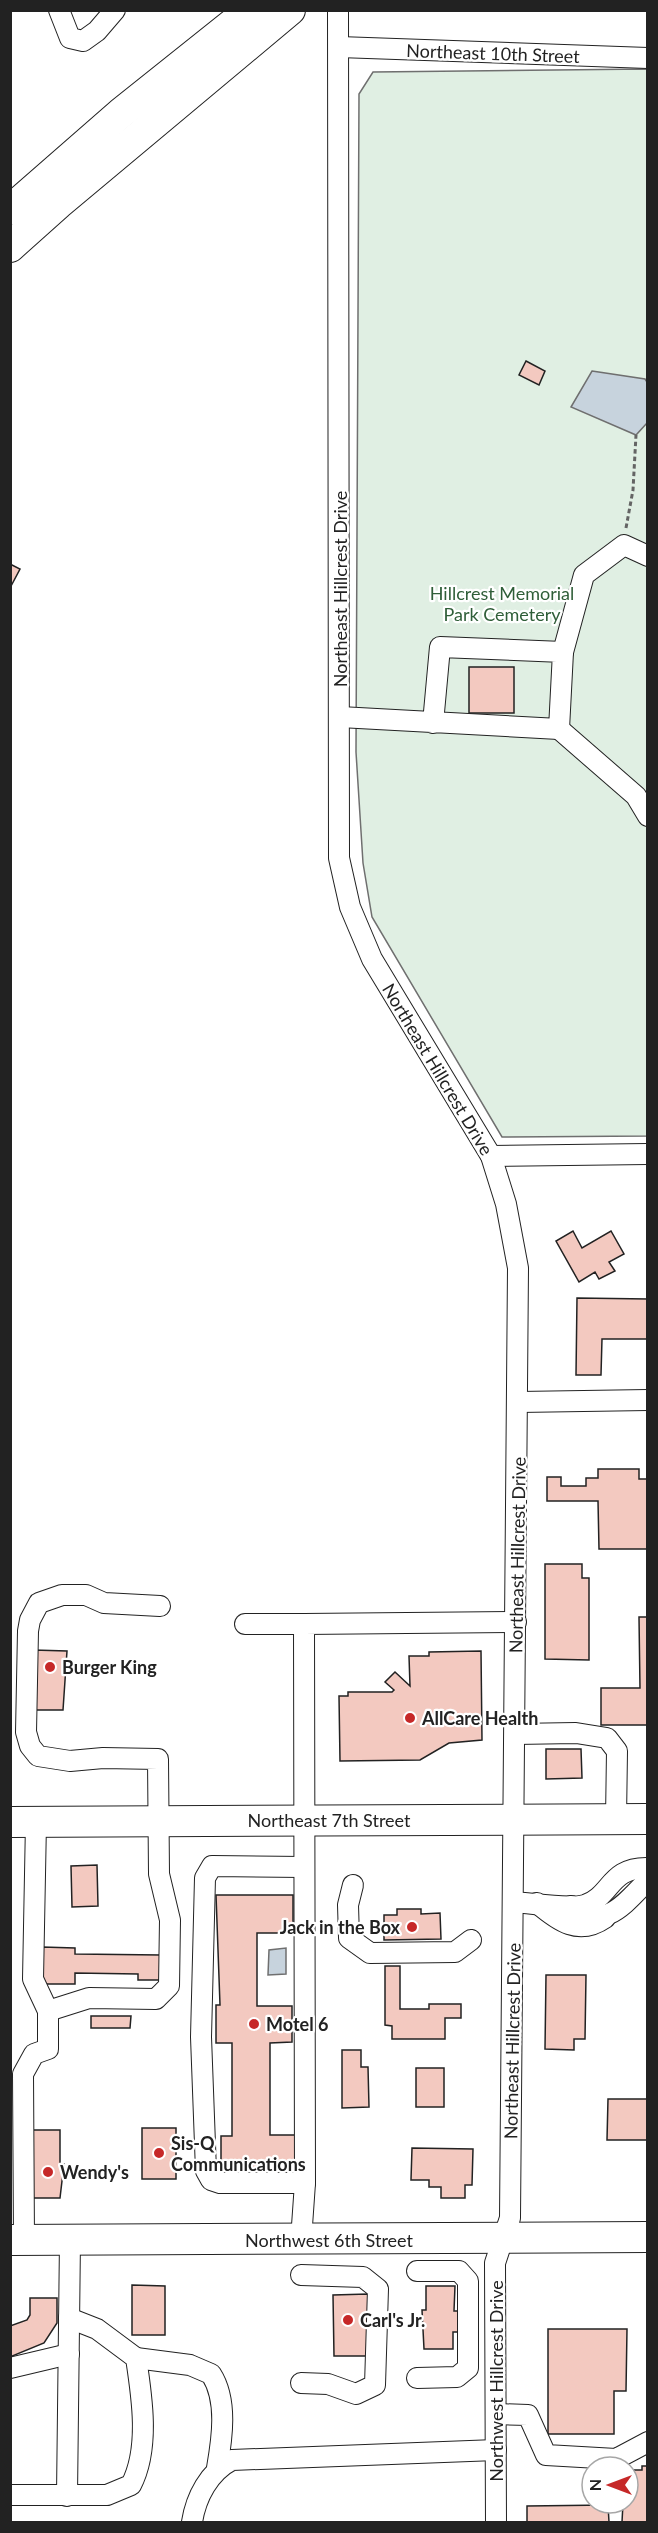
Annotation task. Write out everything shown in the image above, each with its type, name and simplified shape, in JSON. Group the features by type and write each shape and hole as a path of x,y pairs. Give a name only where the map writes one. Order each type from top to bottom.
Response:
{"highway":[{"path":"10,210 120,113 272,14"},
{"path":"10,247 272,14"},
{"name":"Northeast 7th Street","path":"23,1822 648,1819"},
{"name":"Northwest 6th Street","path":"17,2241 503,2240 648,2237"}],"street":[{"path":"59,10 70,38 82,41 97,31 115,10"},
{"name":"Northeast Hillcrest Drive","path":"338,10 339,858 350,907 372,959 491,1156 506,1204 518,1268 519,1402 510,2218 503,2240"},
{"name":"Northeast 10th Street","path":"339,47 648,58"},
{"path":"559,729 563,652 584,575 624,545 648,556"},
{"path":"433,723 440,647 563,652"},
{"path":"340,717 559,729 636,796 648,816"},
{"path":"491,1156 648,1154"},
{"path":"519,1402 648,1400"},
{"path":"48,2011 89,1998 156,1999 169,1986 170,1920 159,1874 158,1759 103,1758 70,1761 38,1756 30,1746 26,1732 28,1631 39,1603 63,1595 86,1595 104,1603 160,1606"},
{"path":"245,1624 516,1622"},
{"path":"301,2240 305,2183 304,1624"},
{"path":"515,1734 576,1733 607,1738 617,1751 616,1819"},
{"path":"17,2241 23,2074 34,2055 48,2049 48,2011 33,1979 23,1822"},
{"path":"304,1867 212,1866 205,1878 201,2037 206,2171 211,2180 220,2183 305,2183"},
{"path":"513,1902 584,1905 596,1899 620,1874 637,1868 648,1868"},
{"path":"537,1904 554,1918 581,1928 596,1924 610,1915 648,1880"},
{"path":"353,1885 348,1905 349,1938 370,1953 455,1952 471,1940"},
{"path":"571,1906 591,1917 610,1915"},
{"name":"Northwest Hillcrest Drive","path":"496,2523 495,2263 503,2240"},
{"path":"67,2496 70,2241"},
{"path":"417,2271 459,2271 468,2281 468,2368 457,2377 417,2378"},
{"path":"301,2276 363,2277 378,2289 375,2385 356,2394 328,2384 301,2383"},
{"path":"69,2318 97,2329 136,2358 190,2365 211,2374 219,2394 223,2433 217,2468"},
{"path":"10,2368 69,2354"},
{"path":"10,2495 107,2495 120,2492 131,2485 138,2472 142,2454 140,2383 136,2358"},
{"path":"496,2414 528,2415 546,2455 616,2459 648,2442"},
{"path":"192,2523 209,2479 217,2468 232,2460 496,2450"}],"path":[{"path":"624,545 633,490 636,435"}],"green space":[{"name":"Hillcrest Memorial Park Cemetery","path":"647,69 647,1136 502,1137 372,917 363,863 356,752 359,94 373,72"}],"shaded area":[{"path":"592,371 645,379 647,382 647,423 636,435 571,407"},
{"path":"286,1948 286,1974 268,1975 269,1950"}],"building":[{"path":"526,361 545,371 539,385 519,375"},
{"path":"10,564 20,569 10,588"},
{"path":"469,667 514,667 514,713 469,713"},
{"path":"573,1231 582,1248 611,1231 624,1254 609,1262 615,1271 599,1279 595,1272 579,1282 556,1241"},
{"path":"577,1298 648,1299 648,1339 602,1339 601,1375 576,1375"},
{"path":"598,1469 639,1469 639,1479 648,1479 648,1549 599,1549 598,1501 547,1501 547,1477 561,1477 561,1486 586,1486 586,1478 598,1478"},
{"path":"545,1564 582,1564 582,1578 589,1578 589,1660 545,1659"},
{"path":"647,1591 648,1725 601,1725 601,1688 640,1688 639,1617 647,1617"},
{"name":"Burger King","path":"33,1650 67,1651 63,1710 32,1710"},
{"name":"AllCare Health","path":"481,1651 482,1740 449,1743 420,1760 340,1761 339,1696 348,1696 348,1692 392,1692 394,1690 385,1682 395,1672 410,1686 409,1656 429,1656 429,1652"},
{"path":"546,1749 581,1749 582,1778 546,1779"},
{"path":"97,1865 98,1906 72,1907 71,1866"},
{"name":"Motel 6","path":"216,1895 293,1895 293,1933 257,1933 257,2006 292,2006 292,2042 270,2043 270,2135 297,2135 297,2172 221,2172 221,2136 232,2136 232,2043 216,2043 216,2005 220,2005"},
{"name":"Jack in the Box","path":"397,1909 421,1909 421,1914 440,1913 441,1939 384,1940 384,1915 397,1915"},
{"path":"42,1947 75,1948 75,1954 161,1955 161,1980 138,1980 138,1974 75,1973 75,1984 41,1984"},
{"path":"385,1966 400,1966 400,2009 429,2009 429,2004 461,2004 461,2018 445,2018 445,2039 392,2039 392,2026 385,2025"},
{"path":"546,1975 586,1975 585,2039 574,2039 574,2050 545,2049"},
{"path":"91,2016 131,2016 130,2028 91,2028"},
{"path":"342,2050 361,2050 361,2067 368,2067 369,2107 342,2108"},
{"path":"416,2068 444,2068 444,2107 416,2107"},
{"path":"608,2099 648,2099 648,2140 607,2140"},
{"name":"Sis-Q Communications","path":"142,2128 176,2128 176,2179 142,2179"},
{"name":"Wendy's","path":"31,2130 60,2130 60,2164 64,2164 60,2198 31,2198"},
{"path":"412,2148 473,2149 472,2185 465,2185 465,2198 441,2198 441,2187 429,2187 429,2180 411,2180"},
{"path":"132,2285 165,2286 165,2335 132,2335"},
{"path":"426,2286 455,2286 454,2311 460,2311 459,2332 453,2332 453,2349 424,2349 422,2310 426,2310"},
{"path":"368,2294 368,2356 334,2356 333,2295"},
{"path":"30,2298 57,2298 57,2323 44,2343 10,2357 10,2326 27,2320 30,2315"},
{"path":"548,2329 627,2329 626,2391 614,2391 614,2434 548,2434"},
{"path":"642,2466 648,2466 648,2522 622,2522 622,2515 640,2515 640,2470"},
{"path":"580,2505 580,2515 609,2515 609,2522 527,2522 527,2506"}],"place":[{"name":"Burger King","path":"50,1667"},
{"name":"AllCare Health","path":"410,1718"},
{"name":"Jack in the Box","path":"412,1927"},
{"name":"Motel 6","path":"254,2024"},
{"name":"Sis-Q Communications","path":"159,2153"},
{"name":"Wendy's","path":"48,2172"},
{"name":"Carl's Jr.","path":"348,2320"}]}
